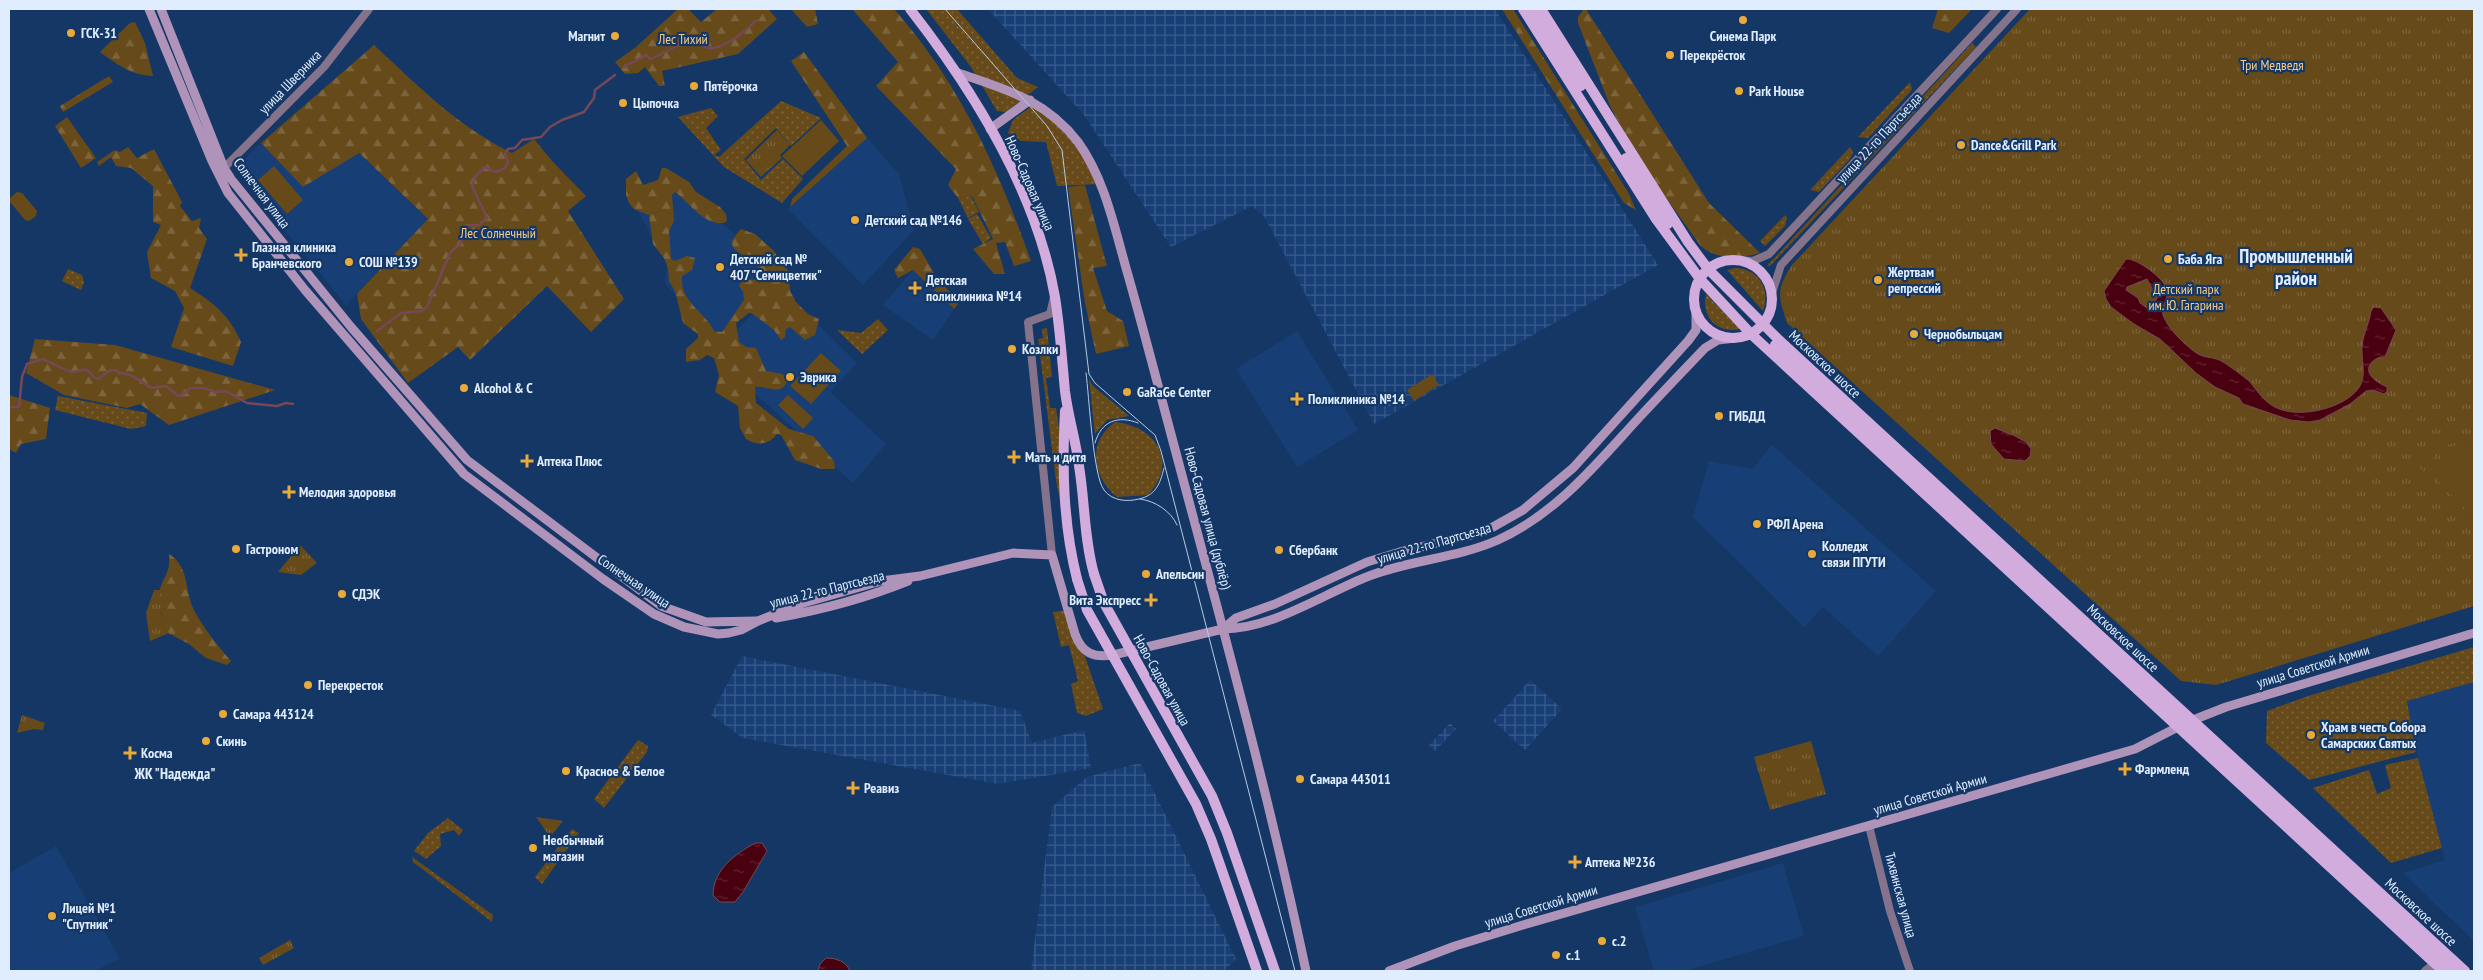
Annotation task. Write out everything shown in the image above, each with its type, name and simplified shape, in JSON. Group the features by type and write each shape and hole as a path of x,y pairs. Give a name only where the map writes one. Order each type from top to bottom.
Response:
{"main road":[{"name":"Солнечная улица","path":"149,9 212,162 228,193 305,290 464,474 610,584 668,621 684,627 718,634 741,630 758,621"},
{"name":"Солнечная улица","path":"160,9 224,168 242,194 351,327 466,460 661,606 706,622 758,621"},
{"name":"Ново-Садовая улица","path":"910,9 958,73 1005,154 1036,225 1054,295 1065,392 1080,467 1090,561 1104,603 1212,796 1228,833 1275,971"},
{"name":"Московское шоссе","path":"1523,9 1656,220 1704,274 1758,329 2438,961 2454,971"},
{"name":"Московское шоссе","path":"1532,9 1650,198 1704,274 1758,329 2185,724 2465,971"},
{"name":"Московское шоссе","path":"1541,9 1688,242 1704,274"},
{"name":"Ново-Садовая улица (дублёр)","path":"958,73 1018,93 1046,109 1076,140 1092,163 1115,227 1141,319 1282,861 1306,971"},
{"path":"990,128 1030,100"},
{"path":"1737,260 1752,265 1764,274 1772,293 1771,309 1758,329 1735,338 1726,337 1711,331 1700,322 1696,314 1695,294 1704,274 1719,263 1737,260"},
{"name":"улица 22-го Партсъезда","path":"1223,629 1236,618 1275,604 1367,562 1471,535 1493,527 1523,510 1573,468 1688,341 1696,330 1696,314"},
{"name":"улица 22-го Партсъезда","path":"758,621 801,613 884,591 920,576 1013,553 1052,556 1079,645 1088,654 1100,657 1113,655 1223,629 1240,629 1261,623 1307,605 1372,575 1474,549 1522,528 1551,508 1580,482 1705,348 1718,340 1735,338"},
{"name":"Ново-Садовая улица","path":"1065,392 1062,468 1064,496 1074,564 1087,610 1196,804 1211,839 1257,971"},
{"name":"улица Советской Армии","path":"1389,971 1455,946 1523,925 2134,749 2185,724 2226,707 2474,633"},
{"name":"Московское шоссе","path":"2438,961 2443,971"}],"street":[{"name":"улица Шверника","path":"224,168 324,67 369,9"},
{"name":"улица 22-го Партсъезда","path":"1737,260 1752,261 1769,254 1997,9"},
{"name":"улица 22-го Партсъезда","path":"1772,293 1781,265 2017,9"},
{"path":"1989,18 1999,28"},
{"path":"1972,36 1982,46"},
{"path":"1052,556 1028,322 1050,314 1054,295"},
{"name":"Тихвинская улица","path":"1869,826 1890,911 1910,971"},
{"path":"2425,971 2438,961"}],"shaded area":[{"path":"988,9 1495,9 1658,265 1374,424 1264,216 1252,206 1171,247 1084,115"},
{"name":"Детский сад №146","path":"867,138 899,174 914,230 863,285 788,209"},
{"name":"СОШ №139","path":"261,143 303,186 358,153 428,220 346,305 235,169"},
{"name":"Детский сад № 407 \"Семицветик\"","path":"675,187 710,218 724,225 776,269 714,341 665,283 667,264 638,211"},
{"name":"Детская поликлиника №14","path":"913,270 954,309 933,340 883,305"},
{"name":"Эврика","path":"779,286 857,363 830,392 886,444 853,483 713,355"},
{"name":"Поликлиника №14","path":"1297,331 1358,430 1297,467 1236,369"},
{"name":"Колледж связи ПГУТИ","path":"1772,445 1936,591 1878,656 1823,607 1804,627 1693,517 1709,461 1752,469"},
{"path":"742,656 1020,711 1032,743 1084,730 1091,768 998,784 743,738 711,715"},
{"path":"1530,680 1562,709 1525,750 1493,721"},
{"path":"2474,682 2474,941 2403,873 2445,860 2418,758 2407,701"},
{"path":"1450,723 1456,729 1435,751 1429,745"},
{"path":"1140,763 1236,959 1224,971 1031,971 1052,807 1087,777"},
{"name":"Лицей №1 \"Спутник\"","path":"56,846 120,959 94,971 9,971 9,873"},
{"path":"1783,863 1804,936 1684,971 1654,971 1635,907"}],"green space":[{"name":"Лес Тихий","path":"678,9 688,9 701,22 717,9 768,9 777,19 738,54 662,71 665,86 659,86 645,67 638,73 625,74 615,62 636,47"},
{"path":"791,9 815,9 818,24 807,27"},
{"path":"852,9 894,9 939,67 958,97 991,160 1031,261 1014,266 1005,242 996,243 1005,274 994,274 973,249 993,239 972,196 958,198 948,185 956,169 876,86 898,62"},
{"path":"926,9 957,9 1017,78 1038,87 1006,112 997,111 971,67"},
{"path":"1502,9 1513,9 1628,192 1636,210 1624,203"},
{"path":"1586,9 1709,203 1760,253 1728,257 1706,250 1700,245 1656,184 1623,131 1610,106 1578,23 1578,17"},
{"path":"1938,9 1972,9 1949,33 1932,28"},
{"name":"Детский парк им. Ю. Гагарина","path":"2030,9 2474,9 2474,606 2216,685 2181,681 1787,323 1780,293 1783,281 1792,265"},
{"path":"135,22 145,43 153,76 131,71 100,52 130,23"},
{"path":"1972,43 1976,47 1770,266 1767,266"},
{"name":"Лес Солнечный","path":"374,45 439,104 492,143 512,153 534,139 586,196 568,211 624,299 591,332 547,286 470,360 458,347 408,383 361,319 357,294 428,219 359,153 303,187 261,143"},
{"path":"804,52 867,138 790,207 792,199 847,146 791,61"},
{"path":"109,76 113,82 63,112 60,106"},
{"path":"1910,82 1912,89 1910,92 1868,138 1858,137"},
{"path":"781,101 821,118 791,146 776,128 744,159 761,180 783,159 803,179 782,203 724,167 678,117 711,108 718,116 706,128 721,150 714,155 719,157"},
{"path":"1036,103 1065,129 1100,184 1057,186 1046,142 1021,141 1008,133 1013,120"},
{"path":"67,117 96,158 81,168 55,126"},
{"path":"821,120 839,141 802,176 782,156"},
{"path":"777,130 790,145 780,155 782,158 761,177 746,160"},
{"path":"128,147 137,158 154,149 182,202 180,206 192,221 201,218 199,228 207,239 190,288 220,310 231,324 241,342 233,366 171,347 184,308 175,291 151,278 147,252 161,225 153,222 153,186 131,168 116,166 111,157 99,166 97,162 115,150 120,152"},
{"path":"1850,147 1853,152 1850,159 1819,192 1810,190"},
{"path":"274,166 303,200 287,214 258,180"},
{"path":"662,168 666,168 689,182 696,192 720,207 726,214 727,221 724,223 710,221 675,192 672,195 674,221 669,231 671,259 675,261 687,256 695,258 692,270 682,276 682,285 688,299 714,331 722,332 744,300 743,292 739,285 745,280 754,280 758,273 755,263 733,247 732,242 741,229 755,234 773,250 788,271 790,291 796,302 808,314 819,319 815,335 805,340 790,327 786,329 785,337 781,340 774,330 749,313 736,323 739,342 746,347 756,348 766,371 782,374 788,379 782,388 778,389 755,387 756,403 789,429 813,436 834,461 835,469 821,469 795,460 781,435 777,434 774,438 763,443 754,443 746,439 740,428 738,406 715,392 719,375 714,358 707,355 700,360 686,362 686,349 698,338 698,334 683,323 675,291 669,281 668,268 664,258 653,244 649,215 634,209 626,195 626,179 636,171 643,185 658,180"},
{"path":"1085,185 1107,266 1093,268 1107,311 1123,321 1129,346 1096,354 1085,303 1068,187"},
{"path":"17,192 22,193 37,211 36,216 29,221 25,220 10,202 10,198"},
{"path":"971,196 979,212 968,218 958,198"},
{"path":"977,214 991,238 983,244 968,219"},
{"path":"1785,215 1787,218 1785,226 1765,246 1760,241"},
{"path":"913,247 920,249 937,278 958,301 954,309 913,270 898,278 894,270"},
{"path":"1735,268 1751,272 1761,282 1765,295 1763,311 1727,270"},
{"path":"68,269 82,275 84,282 81,290 62,281"},
{"path":"1706,294 1740,329 1724,329 1712,322 1706,310"},
{"path":"878,319 888,330 862,354 837,330 861,333"},
{"path":"1047,328 1052,377 1046,378 1050,408 1056,408 1072,521 1066,524 1056,481 1038,339 1043,338 1042,329"},
{"path":"35,339 115,345 275,390 169,425 140,404 127,408 64,395 26,373"},
{"path":"821,353 841,371 811,404 790,386"},
{"path":"1432,374 1439,385 1414,401 1407,390"},
{"path":"1089,379 1093,386 1129,416 1107,420 1095,434"},
{"path":"9,395 50,408 46,439 21,444 16,453 9,449"},
{"path":"788,395 813,418 803,429 778,405"},
{"path":"58,396 147,413 146,426 131,429 55,410"},
{"path":"1115,422 1142,430 1152,438 1158,448 1162,458 1162,470 1157,483 1148,495 1117,497 1102,480 1096,460 1097,449 1100,439 1106,430"},
{"path":"2456,437 2474,443 2474,449 2464,444 2446,445 2434,456 2432,474 2436,484 2474,522 2474,529 2411,467 2415,463 2425,473 2427,459 2433,448 2443,441"},
{"path":"2469,447 2474,453 2474,518 2436,479"},
{"path":"300,545 317,563 301,575 278,572"},
{"path":"169,554 176,559 184,572 191,602 198,617 211,637 231,661 227,665 206,658 189,644 168,633 161,611 159,595 168,569"},
{"path":"154,590 160,590 161,613 169,633 150,641 146,613"},
{"path":"1069,610 1103,709 1086,716 1077,713 1071,684 1078,681 1069,645 1061,647 1053,612"},
{"path":"2474,647 2474,682 2407,701 2416,752 2309,780 2266,743 2267,711 2308,696"},
{"path":"22,715 45,723 43,730 34,729 17,733"},
{"path":"638,740 648,746 647,752 604,808 594,799"},
{"path":"1811,741 1826,794 1770,810 1754,757"},
{"path":"2418,758 2442,848 2391,863 2313,788 2369,770 2377,794 2391,788 2385,765"},
{"path":"536,817 563,821 550,837"},
{"path":"448,818 463,830 459,836 454,830 440,834 441,846 426,859 414,851 428,833"},
{"path":"572,829 579,833 542,884 535,877"},
{"path":"412,857 493,915 492,922 413,862"},
{"path":"290,940 294,948 263,965 259,958"}],"water":[{"path":"2126,259 2143,265 2165,285 2167,296 2162,312 2172,331 2181,340 2198,354 2220,360 2233,369 2250,382 2262,397 2273,406 2287,411 2298,412 2310,412 2334,406 2354,394 2362,382 2362,347 2371,311 2374,307 2381,308 2396,330 2385,357 2377,358 2373,361 2369,370 2374,379 2387,387 2387,391 2384,394 2373,390 2366,391 2350,404 2320,420 2309,422 2290,420 2243,404 2239,398 2215,387 2196,373 2160,339 2134,324 2111,307 2104,291","holes":["2147,279 2153,290 2159,294 2156,300 2147,308 2140,303 2138,298 2126,290 2127,287"]},
{"path":"1995,428 2026,442 2031,449 2030,456 2025,461 2004,459 1991,444 1990,431"},
{"path":"755,843 762,843 767,851 743,892 735,902 720,902 713,895 714,886 721,870 733,858"},
{"path":"826,958 840,961 850,971 818,971 820,964"}],"waterway":[{"path":"624,67 646,55 651,59 691,39 705,47 718,47 733,40 757,20"},
{"path":"377,331 401,313 422,311 427,307 450,253 461,243 463,227 479,225 487,218 472,186 475,177 485,167 496,172 505,168 508,162 505,154 508,149 515,148 522,140 541,137 550,127 562,120 584,112 594,98 595,90 615,75"},
{"path":"9,407 19,407 22,377 27,364 43,359 72,372 87,370 98,379 109,371 116,370 119,373 136,378 151,388 166,386 178,396 190,388 204,388 215,392 226,391 247,403 277,406 286,403 293,404"}],"tram line":[{"path":"945,9 1047,126 1062,150 1089,374 1095,383 1155,435 1161,451 1295,971"},
{"path":"1086,373 1094,453 1100,482 1107,494 1120,500 1134,500 1150,495 1161,479 1164,468"},
{"path":"1095,443 1101,429 1111,422 1124,420 1138,423"},
{"path":"1140,499 1151,502 1167,511 1177,525"}],"place":[{"name":"Синема Парк","path":"1743,20"},
{"name":"ГСК-31","path":"71,33"},
{"name":"Магнит","path":"615,36"},
{"name":"Перекрёсток","path":"1670,55"},
{"name":"Пятёрочка","path":"694,86"},
{"name":"Park House","path":"1739,91"},
{"name":"Цыпочка","path":"623,103"},
{"name":"Dance&Grill Park","path":"1961,145"},
{"name":"Детский сад №146","path":"855,220"},
{"name":"Глазная клиника Бранчевского","path":"241,255"},
{"name":"Баба Яга","path":"2168,259"},
{"name":"СОШ №139","path":"349,262"},
{"name":"Детский сад № 407 \"Семицветик\"","path":"720,267"},
{"name":"Жертвам репрессий","path":"1878,280"},
{"name":"Детская поликлиника №14","path":"915,288"},
{"name":"Чернобыльцам","path":"1914,334"},
{"name":"Козлки","path":"1012,349"},
{"name":"Эврика","path":"790,377"},
{"name":"Alcohol & C","path":"464,388"},
{"name":"GaRaGe Center","path":"1127,392"},
{"name":"Поликлиника №14","path":"1297,399"},
{"name":"ГИБДД","path":"1719,416"},
{"name":"Мать и дитя","path":"1014,457"},
{"name":"Аптека Плюс","path":"527,461"},
{"name":"Мелодия здоровья","path":"289,492"},
{"name":"РФЛ Арена","path":"1757,524"},
{"name":"Гастроном","path":"236,549"},
{"name":"Сбербанк","path":"1279,550"},
{"name":"Колледж связи ПГУТИ","path":"1812,554"},
{"name":"Апельсин","path":"1146,574"},
{"name":"СДЭК","path":"342,594"},
{"name":"Вита Экспресс","path":"1151,600"},
{"name":"Перекресток","path":"308,685"},
{"name":"Самара 443124","path":"223,714"},
{"name":"Храм в честь Собора Самарских Святых","path":"2311,735"},
{"name":"Скинь","path":"206,741"},
{"name":"Косма","path":"130,753"},
{"name":"Фармленд","path":"2125,769"},
{"name":"Красное & Белое","path":"566,771"},
{"name":"Самара 443011","path":"1300,779"},
{"name":"Реавиз","path":"853,788"},
{"name":"Необычный магазин","path":"533,848"},
{"name":"Аптека №236","path":"1575,862"},
{"name":"Лицей №1 \"Спутник\"","path":"52,916"},
{"name":"с.2","path":"1602,941"},
{"name":"с.1","path":"1556,955"}],"district":[{"name":"Промышленный район","path":"2296,267"},
{"name":"ЖК \"Надежда\"","path":"175,773"}],"park label":[{"name":"Три Медведя","path":"2272,65"}]}
